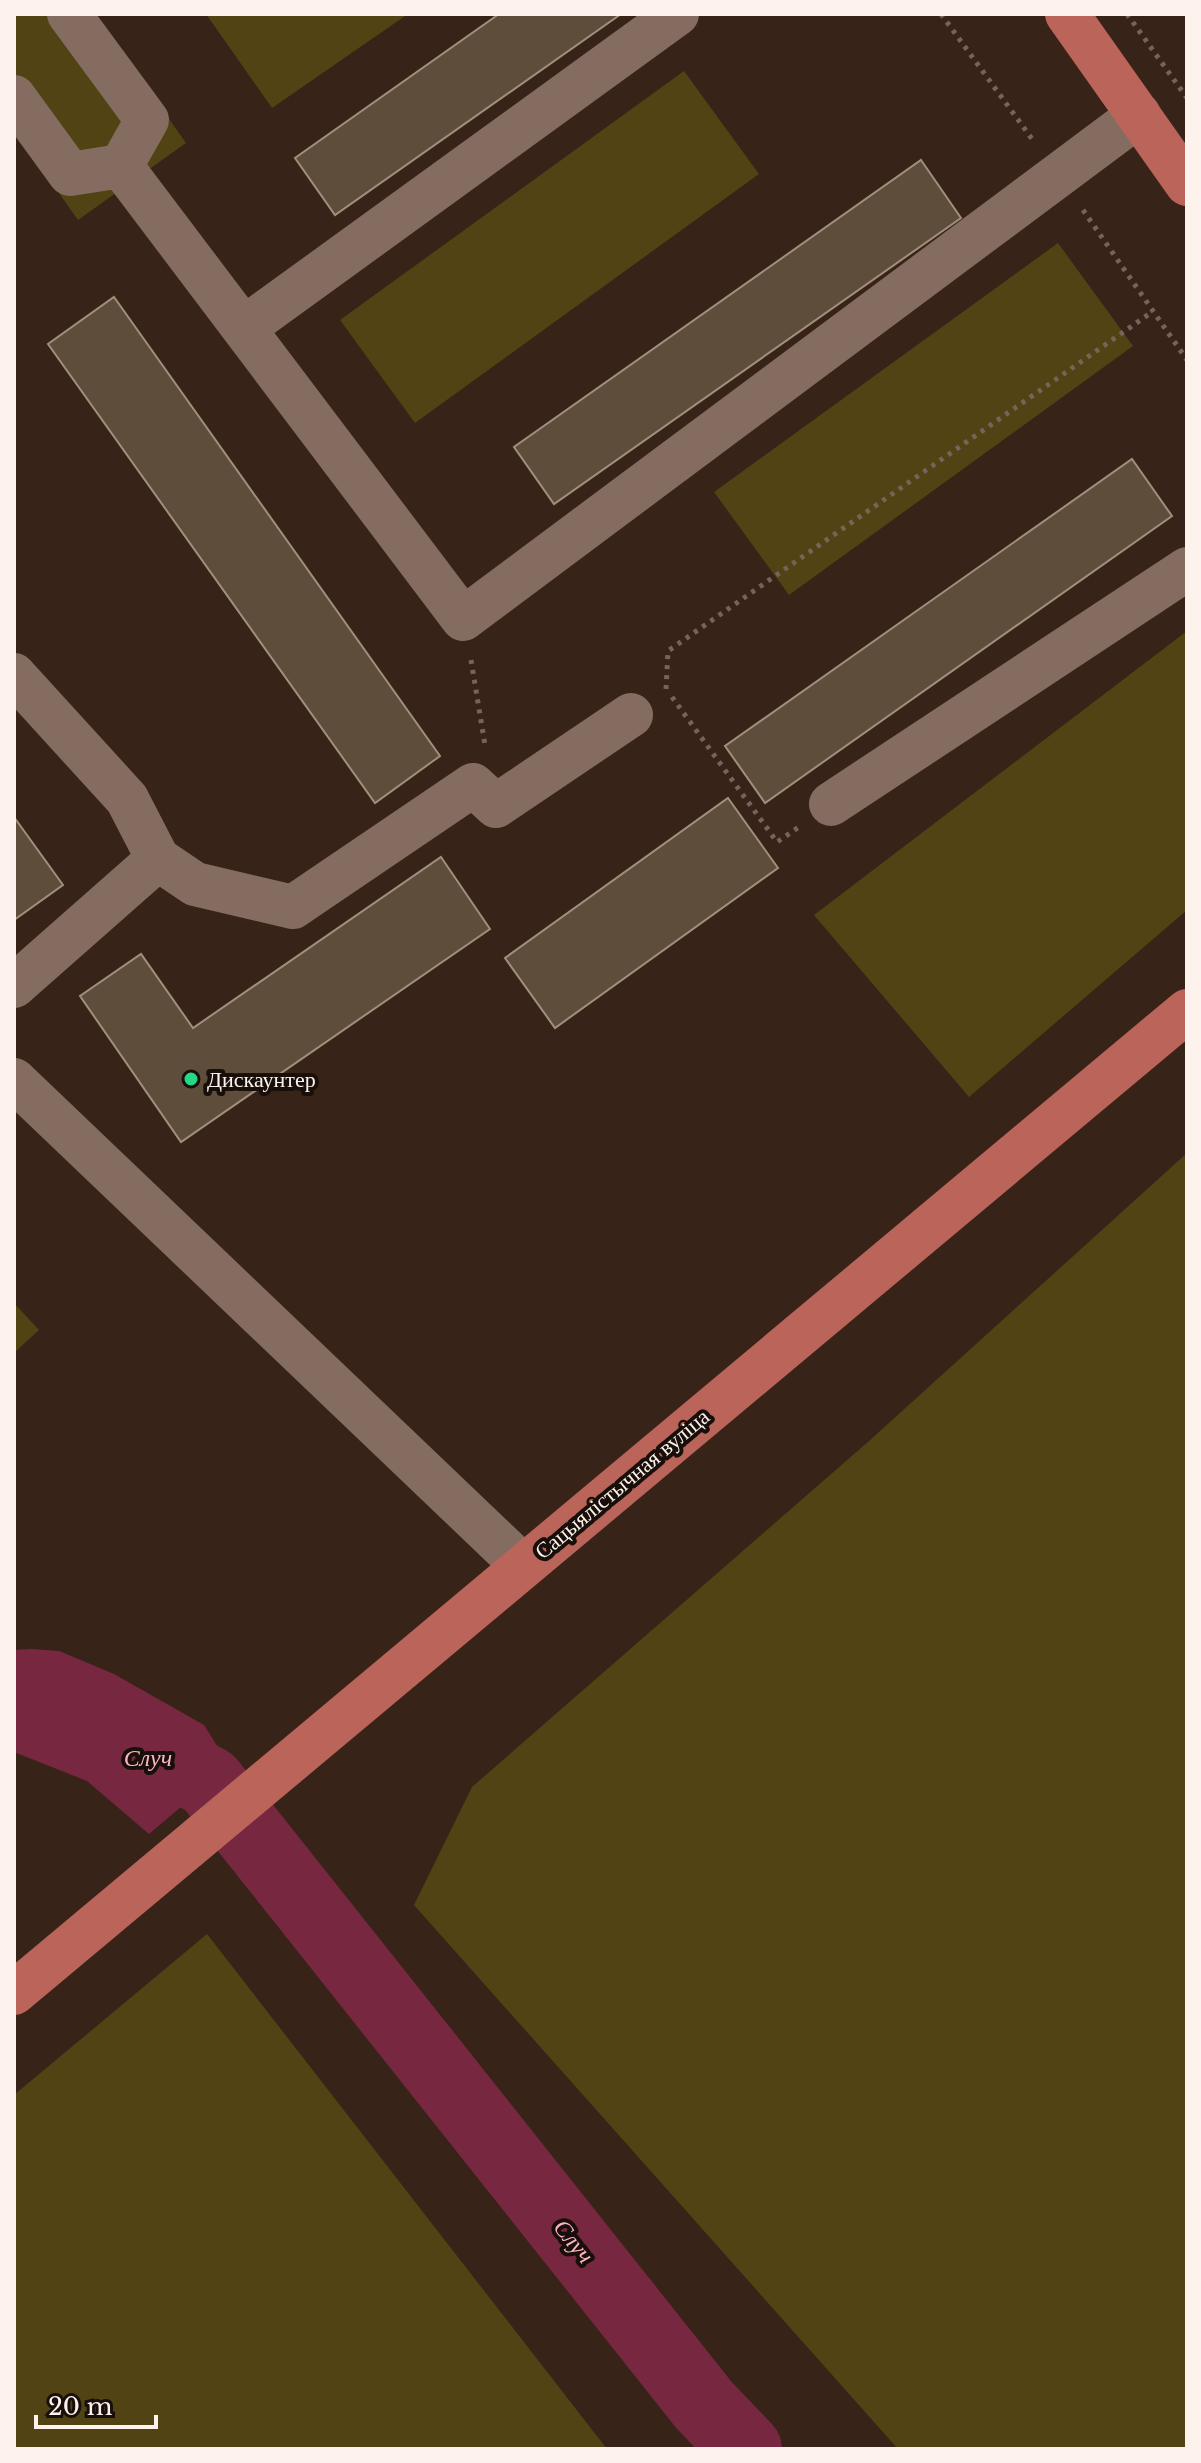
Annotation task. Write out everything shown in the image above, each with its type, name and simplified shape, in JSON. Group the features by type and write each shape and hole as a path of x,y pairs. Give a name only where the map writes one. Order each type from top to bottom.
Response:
{"main road":[{"path":"1067,14 1187,184"},
{"name":"Сацыялістычная вуліца","path":"523,1566 1187,1011"},
{"path":"14,1993 523,1566"}],"street":[{"path":"69,14 147,120 121,166"},
{"path":"244,328 677,14"},
{"path":"14,97 70,174 121,166"},
{"path":"121,166 463,619 1139,115"},
{"path":"831,804 1187,569"},
{"path":"14,675 127,799 158,859 195,884 293,907 473,785 496,806 631,715"},
{"path":"14,986 158,859"},
{"name":"Сацыялістычная вуліца","path":"14,1080 523,1566"}],"path":[{"path":"1127,14 1187,98"},
{"path":"831,804 777,842 666,689 668,651 1152,312"},
{"path":"463,619 496,806"},
{"path":"631,715 666,689"}],"shaded area":[{"path":"14,14 95,14 186,143 78,220 14,130"},
{"path":"206,14 408,14 272,108"},
{"path":"684,71 759,174 415,423 340,320"},
{"path":"1058,243 1133,346 789,595 714,492"},
{"path":"1187,631 1187,910 969,1097 814,915"},
{"path":"1187,1153 1187,2449 898,2449 414,1905 472,1787 869,1441"},
{"path":"14,1303 39,1330 14,1353"},
{"path":"207,1934 607,2449 14,2449 14,2095"}],"water":[{"name":"Случ","path":"14,1650 59,1651 114,1674 204,1725 224,1757 209,1783 149,1834 87,1781 14,1752"}],"building":[{"path":"499,14 621,14 335,215 295,158"},
{"path":"921,160 961,218 554,504 514,447"},
{"path":"114,297 440,756 375,803 48,344"},
{"path":"1132,459 1172,516 765,803 725,746"},
{"path":"728,798 778,868 555,1028 505,958"},
{"path":"14,817 63,885 14,920"},
{"path":"441,857 490,929 181,1142 80,996 141,954 193,1028"}],"waterway":[{"name":"Случ","path":"14,1702 104,1726 209,1782 704,2405 746,2449"}],"place":[{"name":"Дискаунтер","path":"191,1079"}]}
